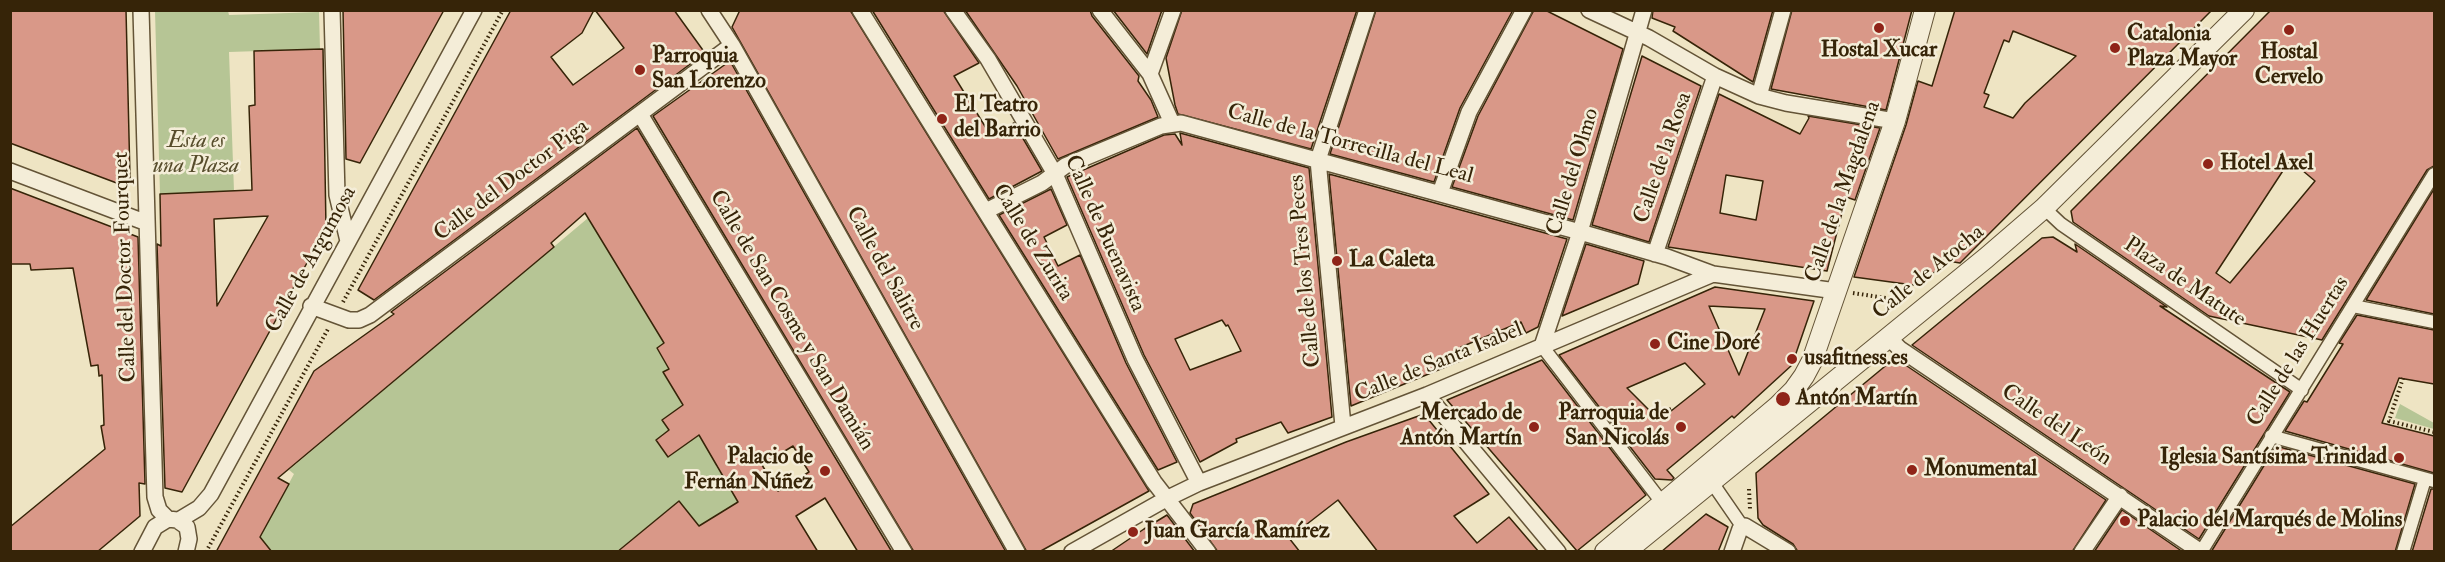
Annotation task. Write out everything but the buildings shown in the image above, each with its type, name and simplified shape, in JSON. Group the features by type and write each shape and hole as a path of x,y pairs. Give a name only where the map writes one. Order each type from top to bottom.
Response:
{"street":[{"name":"Calle del Doctor Fourquet","path":"141,10 155,496 159,510 187,527 189,539 186,552"},
{"path":"332,10 337,195 348,241"},
{"name":"Calle de Argumosa","path":"142,552 155,527 200,508 211,494 311,306 474,10"},
{"name":"Calle del Salitre","path":"709,10 732,45 1017,552"},
{"path":"719,25 728,10"},
{"name":"Calle de Zurita","path":"860,10 1166,499 1208,552"},
{"name":"Calle de Buenavista","path":"953,10 988,59 1055,174 1135,359 1199,483"},
{"path":"986,211 1042,183 1076,162 1172,123 1150,74 1100,10"},
{"path":"1150,74 1173,10"},
{"name":"Calle de los Tres Peces","path":"1343,426 1318,160 1367,10"},
{"path":"1440,193 1469,112 1524,10"},
{"path":"1589,10 1715,76 1759,96 1786,103 1895,121"},
{"name":"Calle del Olmo","path":"1542,346 1580,232 1644,10"},
{"path":"1759,96 1783,10"},
{"name":"Calle de la Magdalena","path":"1798,384 1812,361 1895,121 1925,10"},
{"name":"Calle de Atocha","path":"1605,552 1666,508 1711,481 2044,208 2244,10"},
{"name":"Calle del Doctor Piga","path":"311,306 336,317 355,321 370,315 732,45"},
{"name":"Calle de la Rosa","path":"1655,254 1715,76"},
{"name":"Calle de San Cosme y San Damián","path":"640,114 904,552"},
{"name":"Calle de la Torrecilla del Leal","path":"1172,123 1186,124 1580,232 1713,274"},
{"path":"10,171 147,223"},
{"name":"Calle de las Huertas","path":"2201,552 2434,174"},
{"name":"Plaza de Matute","path":"2044,208 2061,224 2302,390"},
{"path":"1713,274 1836,291"},
{"name":"Calle de Santa Isabel","path":"1072,552 1199,483 1426,395 1713,274"},
{"path":"2353,306 2434,322"},
{"name":"Calle del León","path":"1888,337 1900,349 2201,552"},
{"path":"1542,346 1666,508"},
{"name":"Calle de Atocha","path":"1625,552 1666,508 1777,407 1798,384"},
{"path":"1426,395 1558,552"},
{"path":"2271,436 2430,480 2403,552"},
{"path":"1711,481 1741,527"},
{"path":"2082,552 2120,496"},
{"path":"1741,527 1745,526 1788,552"},
{"path":"1731,552 1741,527"}],"path":[{"path":"206,552 503,10"},
{"path":"1836,291 1906,301 1926,307"},
{"path":"2403,378 2389,421 2434,432"},
{"path":"1749,489 1750,510"}],"green space":[{"name":"Esta es una Plaza","path":"155,11 228,11 229,15 319,12 320,49 229,52 234,191 160,194"},
{"path":"588,218 664,343 657,348 669,369 663,373 682,403 681,407 662,420 669,430 656,441 669,457 701,433 718,465 716,466 737,500 743,497 743,499 692,531 673,539 695,521 679,501 617,551 272,552 260,537 294,474 289,470"},
{"path":"2400,404 2434,423 2434,429 2395,418"}],"place":[{"name":"Hostal Xucar","path":"1879,28"},
{"name":"Hostal Cervelo","path":"2289,30"},
{"name":"Catalonia Plaza Mayor","path":"2115,48"},
{"name":"Parroquia San Lorenzo","path":"640,70"},
{"name":"El Teatro del Barrio","path":"942,119"},
{"name":"Hotel Axel","path":"2208,164"},
{"name":"La Caleta","path":"1337,261"},
{"name":"Cine Doré","path":"1655,344"},
{"name":"usafitness.es","path":"1792,359"},
{"name":"Antón Martín","path":"1783,399"},
{"name":"Mercado de Antón Martín","path":"1534,427"},
{"name":"Parroquia de San Nicolás","path":"1681,427"},
{"name":"Iglesia Santísima Trinidad","path":"2399,458"},
{"name":"Monumental","path":"1912,470"},
{"name":"Palacio de Fernán Núñez","path":"825,471"},
{"name":"Palacio del Marqués de Molins","path":"2125,521"},
{"name":"Juan García Ramírez","path":"1133,532"}]}
